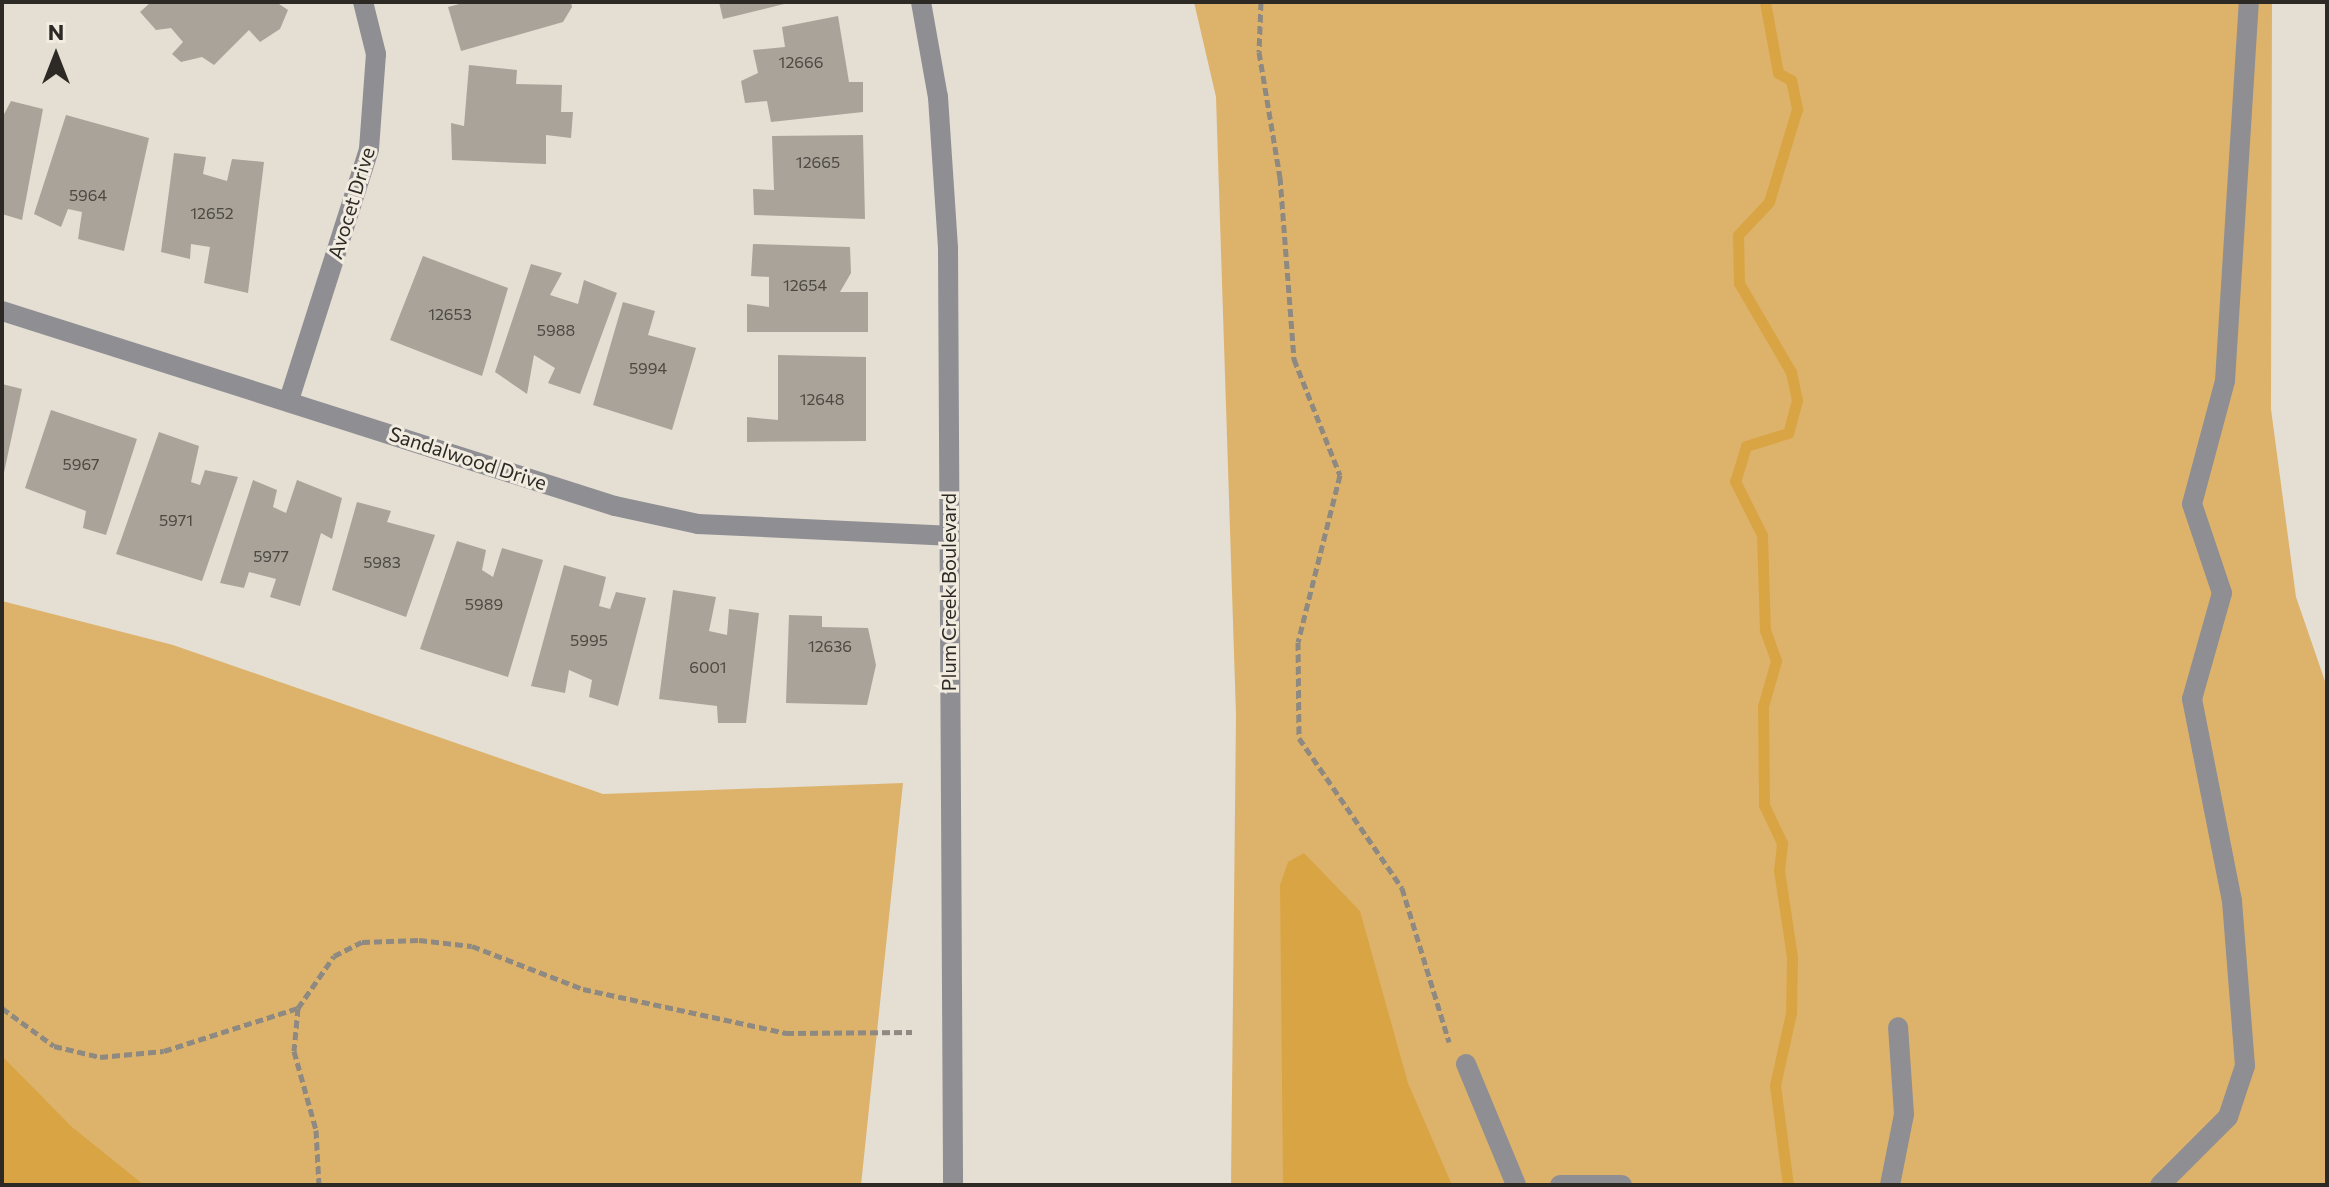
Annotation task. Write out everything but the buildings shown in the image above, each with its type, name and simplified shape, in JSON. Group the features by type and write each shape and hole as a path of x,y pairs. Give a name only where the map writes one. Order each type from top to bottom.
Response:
{"street":[{"name":"Avocet Drive","path":"289,400 369,149 376,54 363,2"},
{"name":"Plum Creek Boulevard","path":"921,2 938,97 948,249 953,1185"},
{"path":"2160,1185 2228,1117 2245,1066 2232,901 2192,699 2222,593 2192,504 2225,381 2249,2"},
{"name":"Sandalwood Drive","path":"2,311 615,506 698,524 948,536"},
{"path":"1890,1185 1904,1114 1898,1027"},
{"path":"1466,1064 1516,1185"},
{"path":"1560,1185 1622,1185"}],"path":[{"path":"1261,2 1259,52 1280,177 1294,359 1340,475 1298,642 1299,738 1397,878 1439,1025 1466,1064"},
{"path":"319,1185 316,1130 294,1051 298,1008 334,956 362,942 419,940 472,946 571,985 786,1033 912,1032"},
{"path":"2,1008 54,1046 100,1057 164,1051 298,1008"}],"shaded area":[{"path":"1194,2 2272,2 2271,409 2296,597 2327,687 2327,1185 1231,1185 1236,715 1216,97"},
{"path":"2,601 173,645 603,794 903,783 861,1185 2,1185"},
{"path":"1304,853 1360,911 1408,1083 1452,1185 1283,1185 1280,885 1288,862"},
{"path":"2,1056 72,1127 144,1185 2,1185"}],"waterway":[{"path":"1765,2 1778,73 1791,80 1797,109 1769,202 1738,235 1739,283 1791,372 1797,400 1788,433 1746,446 1735,481 1762,535 1765,630 1776,661 1763,706 1764,805 1782,843 1779,870 1792,957 1791,1013 1775,1085 1788,1185"}]}
